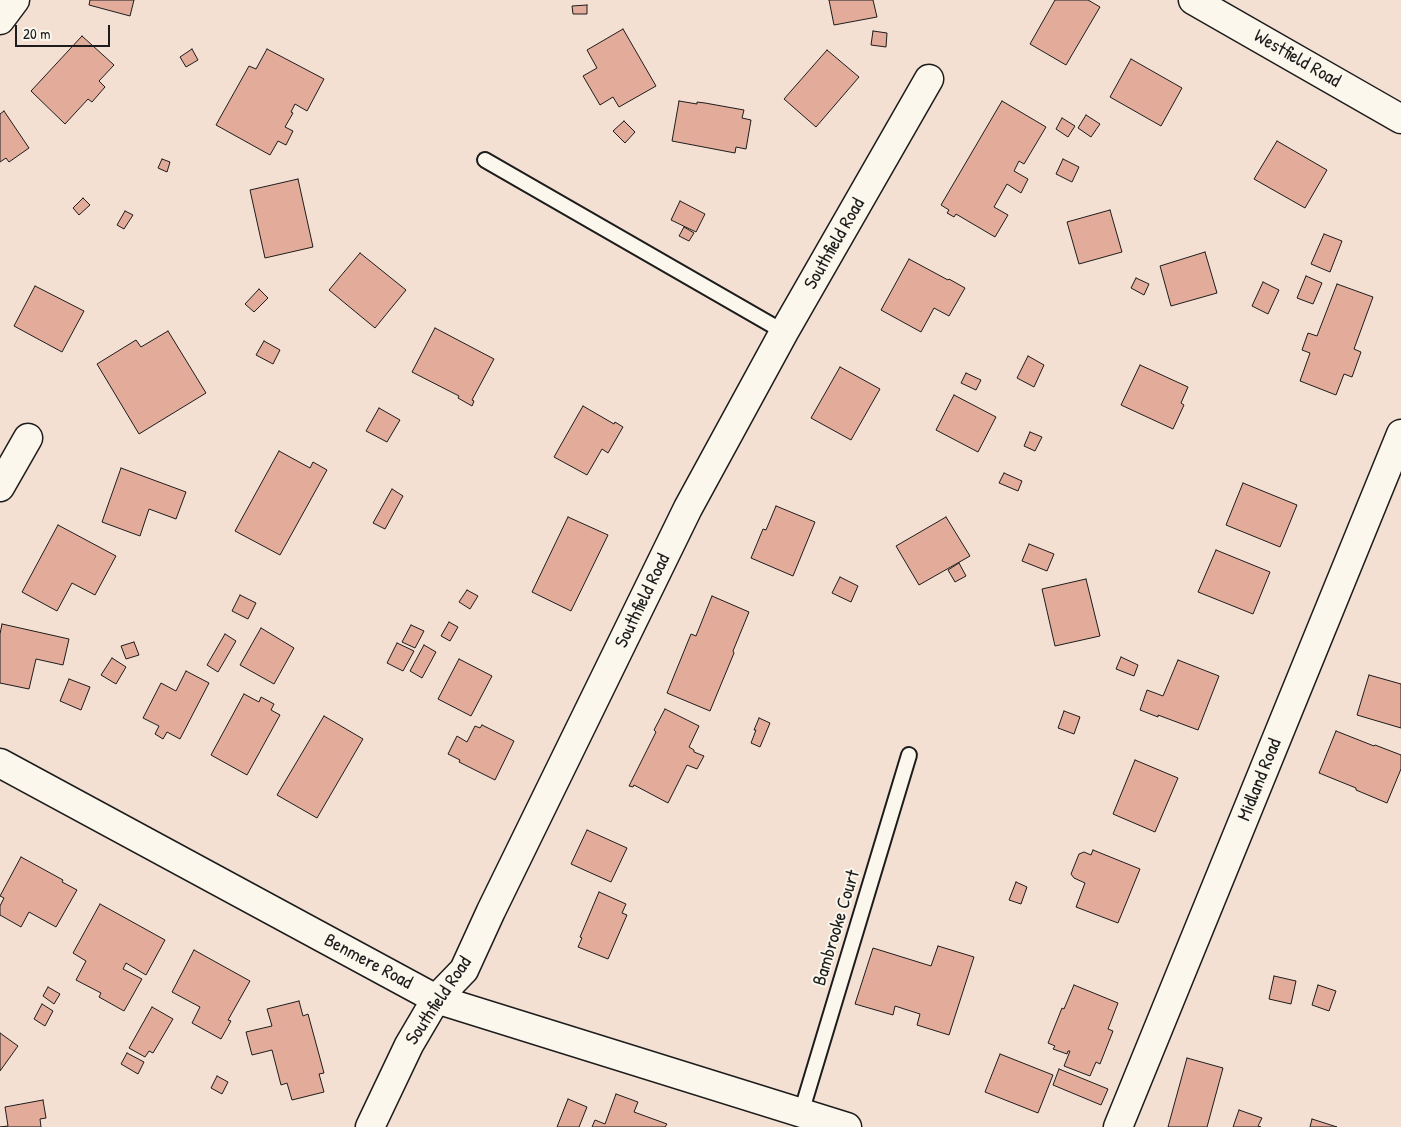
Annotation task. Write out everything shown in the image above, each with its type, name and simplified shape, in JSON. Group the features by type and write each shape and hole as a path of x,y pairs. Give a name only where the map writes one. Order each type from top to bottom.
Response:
{"street":[{"path":"0,20 15,0"},
{"name":"Westfield Road","path":"1193,0 1401,119"},
{"name":"Southfield Road","path":"370,1127 409,1045 436,1000 464,970 491,910 688,508 784,332 929,80"},
{"name":"Midland Road","path":"1118,1127 1401,434"},
{"path":"0,488 28,438"},
{"name":"Benmere Road","path":"0,763 436,1000 847,1127"}],"lane":[{"path":"484,160 784,332"},
{"name":"Bambrooke Court","path":"801,1113 909,755"}],"building":[{"path":"90,0 134,0 130,16 89,5"},
{"path":"829,0 873,0 877,17 834,25"},
{"path":"1055,0 1088,0 1100,7 1066,65 1030,44"},
{"path":"587,5 587,14 573,14 572,6"},
{"path":"623,29 656,86 619,107 613,97 600,105 583,76 597,68 587,50"},
{"path":"873,31 887,33 886,47 871,45"},
{"path":"82,36 114,65 99,81 105,87 92,102 88,99 65,124 31,91"},
{"path":"192,49 198,60 186,67 180,57"},
{"path":"267,49 324,79 307,111 295,104 291,112 293,113 285,127 293,131 286,145 278,141 270,155 216,125 249,66 256,69"},
{"path":"827,50 859,77 816,127 784,99"},
{"path":"1131,59 1182,88 1161,126 1110,97"},
{"path":"679,101 697,104 697,102 705,103 744,110 742,118 751,120 746,149 736,147 735,153 672,141"},
{"path":"1002,101 1046,127 1024,164 1019,161 1014,171 1028,179 1021,193 1007,184 994,207 1008,215 995,237 956,214 954,217 947,213 949,210 941,205"},
{"path":"4,111 29,148 9,162 6,158 0,162 0,114"},
{"path":"1086,115 1100,124 1091,137 1078,128"},
{"path":"1062,118 1075,126 1068,137 1056,129"},
{"path":"624,121 635,132 625,143 613,131"},
{"path":"1277,141 1327,170 1305,208 1254,179"},
{"path":"162,159 170,162 167,172 158,168"},
{"path":"1063,159 1079,167 1072,182 1056,174"},
{"path":"298,179 313,247 265,258 250,190"},
{"path":"83,198 90,205 79,215 73,208"},
{"path":"680,201 705,214 696,232 671,220"},
{"path":"1110,210 1122,252 1079,264 1067,222"},
{"path":"125,211 133,215 124,229 117,225"},
{"path":"684,227 694,233 689,241 679,236"},
{"path":"1324,234 1342,241 1330,272 1311,264"},
{"path":"1205,252 1217,293 1171,306 1160,266"},
{"path":"360,253 406,290 375,328 329,290"},
{"path":"909,259 965,288 949,316 934,308 921,332 881,310"},
{"path":"1306,276 1322,283 1313,304 1297,298"},
{"path":"1136,278 1149,284 1144,295 1131,288"},
{"path":"1263,282 1279,290 1268,314 1252,306"},
{"path":"1337,284 1373,297 1354,349 1361,352 1352,377 1344,374 1336,395 1300,381 1310,353 1302,350 1308,333 1317,336"},
{"path":"35,286 84,311 62,352 14,326"},
{"path":"259,289 268,298 254,312 245,304"},
{"path":"435,328 494,359 472,400 474,401 472,406 458,398 459,396 412,372"},
{"path":"168,331 206,393 139,434 97,364 136,340 141,347"},
{"path":"264,341 280,350 273,364 256,355"},
{"path":"1028,356 1044,365 1034,387 1017,378"},
{"path":"1140,365 1188,387 1181,403 1184,405 1173,429 1121,405"},
{"path":"840,367 880,389 851,440 811,418"},
{"path":"966,373 981,380 976,390 961,383"},
{"path":"954,395 996,417 978,452 936,430"},
{"path":"583,406 614,424 615,422 623,427 608,453 602,449 587,475 554,457"},
{"path":"379,408 400,420 387,442 366,431"},
{"path":"1030,432 1042,437 1035,451 1024,446"},
{"path":"279,451 310,468 313,462 327,470 280,555 235,531"},
{"path":"121,468 186,492 176,519 149,509 140,536 102,522"},
{"path":"1004,473 1022,481 1018,491 999,483"},
{"path":"1243,483 1297,505 1280,547 1226,525"},
{"path":"392,489 403,496 385,529 373,523"},
{"path":"776,506 815,522 793,576 751,558 763,529 766,530"},
{"path":"568,517 608,535 571,611 532,592"},
{"path":"946,517 970,556 919,585 896,546"},
{"path":"58,525 116,556 95,595 72,583 57,611 22,592"},
{"path":"1029,544 1054,554 1047,571 1022,561"},
{"path":"1216,550 1270,572 1253,614 1198,592"},
{"path":"959,563 966,576 955,582 948,570"},
{"path":"840,577 858,586 851,602 832,593"},
{"path":"1086,579 1100,636 1055,646 1042,589"},
{"path":"467,590 478,596 470,609 459,602"},
{"path":"240,595 256,603 248,619 232,611"},
{"path":"712,596 749,612 710,711 667,693 691,634 696,636"},
{"path":"449,622 458,627 450,641 441,636"},
{"path":"2,624 69,639 63,665 36,659 29,689 0,683 0,634"},
{"path":"411,625 424,631 415,648 402,642"},
{"path":"261,628 294,648 274,684 240,665"},
{"path":"225,634 236,641 218,672 207,665"},
{"path":"134,642 139,655 126,659 121,646"},
{"path":"397,643 414,651 403,671 387,663"},
{"path":"424,645 436,652 422,678 410,671"},
{"path":"1121,657 1138,665 1134,676 1116,669"},
{"path":"112,658 126,667 116,684 101,675"},
{"path":"459,659 492,676 471,716 438,699"},
{"path":"1178,660 1219,676 1198,730 1140,710 1147,690 1163,696"},
{"path":"186,671 209,683 180,739 167,732 163,739 155,734 159,726 143,718 161,683 176,691"},
{"path":"1369,675 1401,684 1401,728 1357,715"},
{"path":"69,679 90,687 81,710 60,701"},
{"path":"244,694 259,702 261,697 274,704 271,710 280,715 247,775 211,755"},
{"path":"665,709 699,726 689,747 694,752 704,756 697,769 687,765 668,803 634,785 633,787 629,786 656,732 654,730"},
{"path":"1064,711 1080,717 1074,734 1058,728"},
{"path":"324,716 363,739 317,818 277,795"},
{"path":"759,718 770,723 760,747 751,743"},
{"path":"482,725 514,741 495,780 459,762 460,760 448,754 457,736 467,742 475,726 480,728"},
{"path":"1336,731 1401,755 1401,769 1387,803 1319,773"},
{"path":"1135,760 1178,778 1155,832 1113,814"},
{"path":"587,830 627,848 611,882 571,864"},
{"path":"1093,850 1140,869 1118,923 1076,907 1085,883 1074,878 1071,874 1079,854 1084,852 1091,855"},
{"path":"21,857 63,880 62,882 77,890 56,927 29,912 21,927 0,915 0,906 4,898 0,896"},
{"path":"1016,882 1027,887 1021,904 1009,900"},
{"path":"599,892 626,904 622,913 627,915 608,959 578,947 582,938 580,937"},
{"path":"100,904 165,940 146,975 126,963 123,969 142,979 124,1011 99,997 101,993 76,980 86,961 73,953"},
{"path":"938,946 974,957 949,1035 917,1025 920,1014 895,1006 893,1015 855,1004 873,948 931,966"},
{"path":"194,950 250,981 228,1020 231,1021 221,1039 192,1023 200,1007 172,992"},
{"path":"1274,976 1296,981 1291,1004 1269,999"},
{"path":"1074,985 1118,1003 1108,1029 1113,1031 1100,1064 1096,1062 1090,1076 1064,1066 1070,1051 1067,1054 1053,1049 1055,1046 1048,1043 1062,1008 1064,1009"},
{"path":"1318,985 1336,991 1329,1011 1312,1005"},
{"path":"48,987 60,994 54,1004 43,996"},
{"path":"299,1001 303,1016 308,1014 324,1073 319,1074 324,1092 292,1100 287,1083 281,1085 272,1050 252,1055 246,1032 272,1026 267,1009"},
{"path":"42,1004 53,1011 45,1026 34,1019"},
{"path":"152,1007 173,1019 153,1053 149,1051 145,1057 129,1048"},
{"path":"0,1033 18,1046 0,1071"},
{"path":"127,1053 144,1062 138,1074 121,1064"},
{"path":"1000,1054 1053,1075 1038,1113 985,1092"},
{"path":"1187,1058 1223,1068 1207,1127 1168,1127"},
{"path":"1059,1069 1108,1089 1101,1105 1053,1085"},
{"path":"217,1076 228,1082 222,1094 211,1088"},
{"path":"616,1094 638,1102 634,1112 667,1124 665,1127 592,1127 595,1120 605,1124"},
{"path":"568,1099 587,1107 579,1127 557,1127"},
{"path":"43,1100 46,1118 40,1119 41,1127 0,1127 8,1126 5,1107"},
{"path":"1239,1110 1262,1118 1258,1126 1261,1127 1233,1127"},
{"path":"1312,1119 1337,1127 1310,1127"}]}
